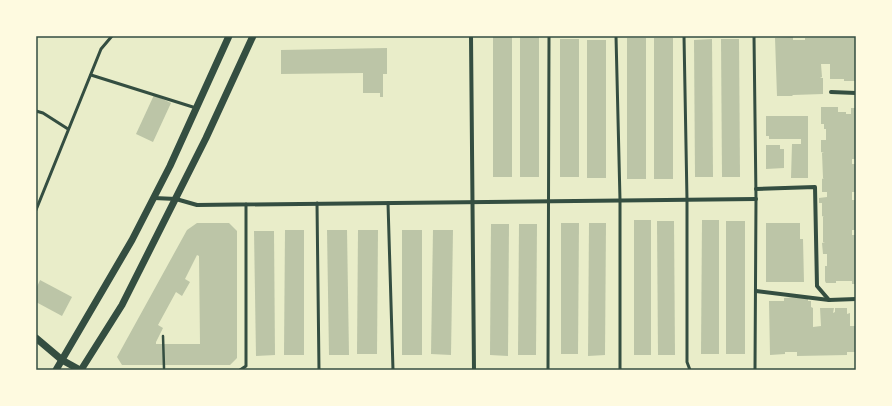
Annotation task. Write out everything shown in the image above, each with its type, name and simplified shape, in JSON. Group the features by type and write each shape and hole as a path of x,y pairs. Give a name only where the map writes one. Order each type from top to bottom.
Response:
{"street":[{"path":"56,370 132,240 154,198 177,153 229,36"},
{"path":"36,338 62,360 80,370 122,305 206,138 253,36"},
{"path":"471,36 474,370"},
{"path":"831,92 856,93"},
{"path":"756,188 815,187 817,286 829,300"},
{"path":"154,198 176,199 197,205 756,199"},
{"path":"756,291 829,300 856,299"}],"lane":[{"path":"36,210 101,49 112,36"},
{"path":"548,370 549,36"},
{"path":"616,36 620,200 620,370"},
{"path":"684,36 687,200 687,362 690,370"},
{"path":"754,36 756,188 755,370"},
{"path":"91,75 197,109"},
{"path":"36,111 58,121 68,129"},
{"path":"317,203 319,370"},
{"path":"388,203 393,370"},
{"path":"240,370 246,366 246,204"}],"path":[{"path":"163,336 164,368"}],"building":[{"path":"493,36 512,36 512,177 493,177"},
{"path":"520,36 539,36 539,177 520,177"},
{"path":"793,37 793,40 805,40 805,38 856,37 855,81 830,79 830,64 821,64 822,77 820,78 823,78 823,94 777,96 775,38"},
{"path":"627,38 646,38 646,179 627,179"},
{"path":"654,38 673,38 673,179 654,179"},
{"path":"560,39 579,39 579,177 560,177"},
{"path":"712,39 713,177 695,177 694,40"},
{"path":"721,39 739,39 740,177 722,177"},
{"path":"587,40 606,40 606,178 587,178"},
{"path":"387,48 387,74 383,74 383,97 380,97 380,93 363,93 363,73 281,74 281,50"},
{"path":"154,95 171,103 153,142 136,134"},
{"path":"821,107 838,107 838,112 846,112 846,114 851,114 851,108 856,108 856,159 852,159 852,164 856,164 856,192 852,192 852,200 856,200 856,230 852,230 852,235 856,235 856,284 852,284 852,281 836,281 836,283 826,283 825,281 827,254 823,254 822,243 825,242 823,242 824,217 822,216 822,203 819,203 819,198 827,197 827,192 822,192 822,179 824,178 822,153 824,153 821,152 821,140 826,140 826,129 824,129 824,124 821,124"},
{"path":"766,116 808,116 808,178 791,178 792,144 801,144 801,139 769,139 769,136 766,136"},
{"path":"766,145 780,145 780,149 784,149 784,168 766,169"},
{"path":"634,220 651,220 651,355 634,355"},
{"path":"702,220 719,220 719,354 701,354"},
{"path":"657,221 674,221 675,355 658,355"},
{"path":"726,221 745,221 745,354 726,354"},
{"path":"197,223 229,223 237,231 237,358 230,365 122,365 117,357 187,230","holes":["197,255 199,256 200,344 156,344 163,328 158,325 176,292 182,296 190,282 185,279"]},
{"path":"561,223 579,223 578,354 561,354"},
{"path":"589,223 606,223 605,355 588,356"},
{"path":"766,223 800,223 800,239 803,239 804,282 766,282"},
{"path":"491,224 509,224 508,356 490,355"},
{"path":"519,224 537,224 536,355 518,355"},
{"path":"285,230 304,230 304,355 284,355"},
{"path":"327,230 347,230 349,355 329,355"},
{"path":"358,230 378,230 377,354 357,354"},
{"path":"402,230 422,230 422,355 402,355"},
{"path":"433,230 453,230 451,355 431,354"},
{"path":"254,231 274,231 275,355 256,356"},
{"path":"40,280 72,297 62,316 36,302 36,289"},
{"path":"808,296 808,301 811,301 811,307 813,308 813,327 821,326 820,308 834,308 833,313 835,312 835,308 847,308 847,314 850,313 850,326 856,326 856,352 847,352 847,355 797,356 797,352 785,352 785,354 770,355 769,301 784,301 784,298"}]}
